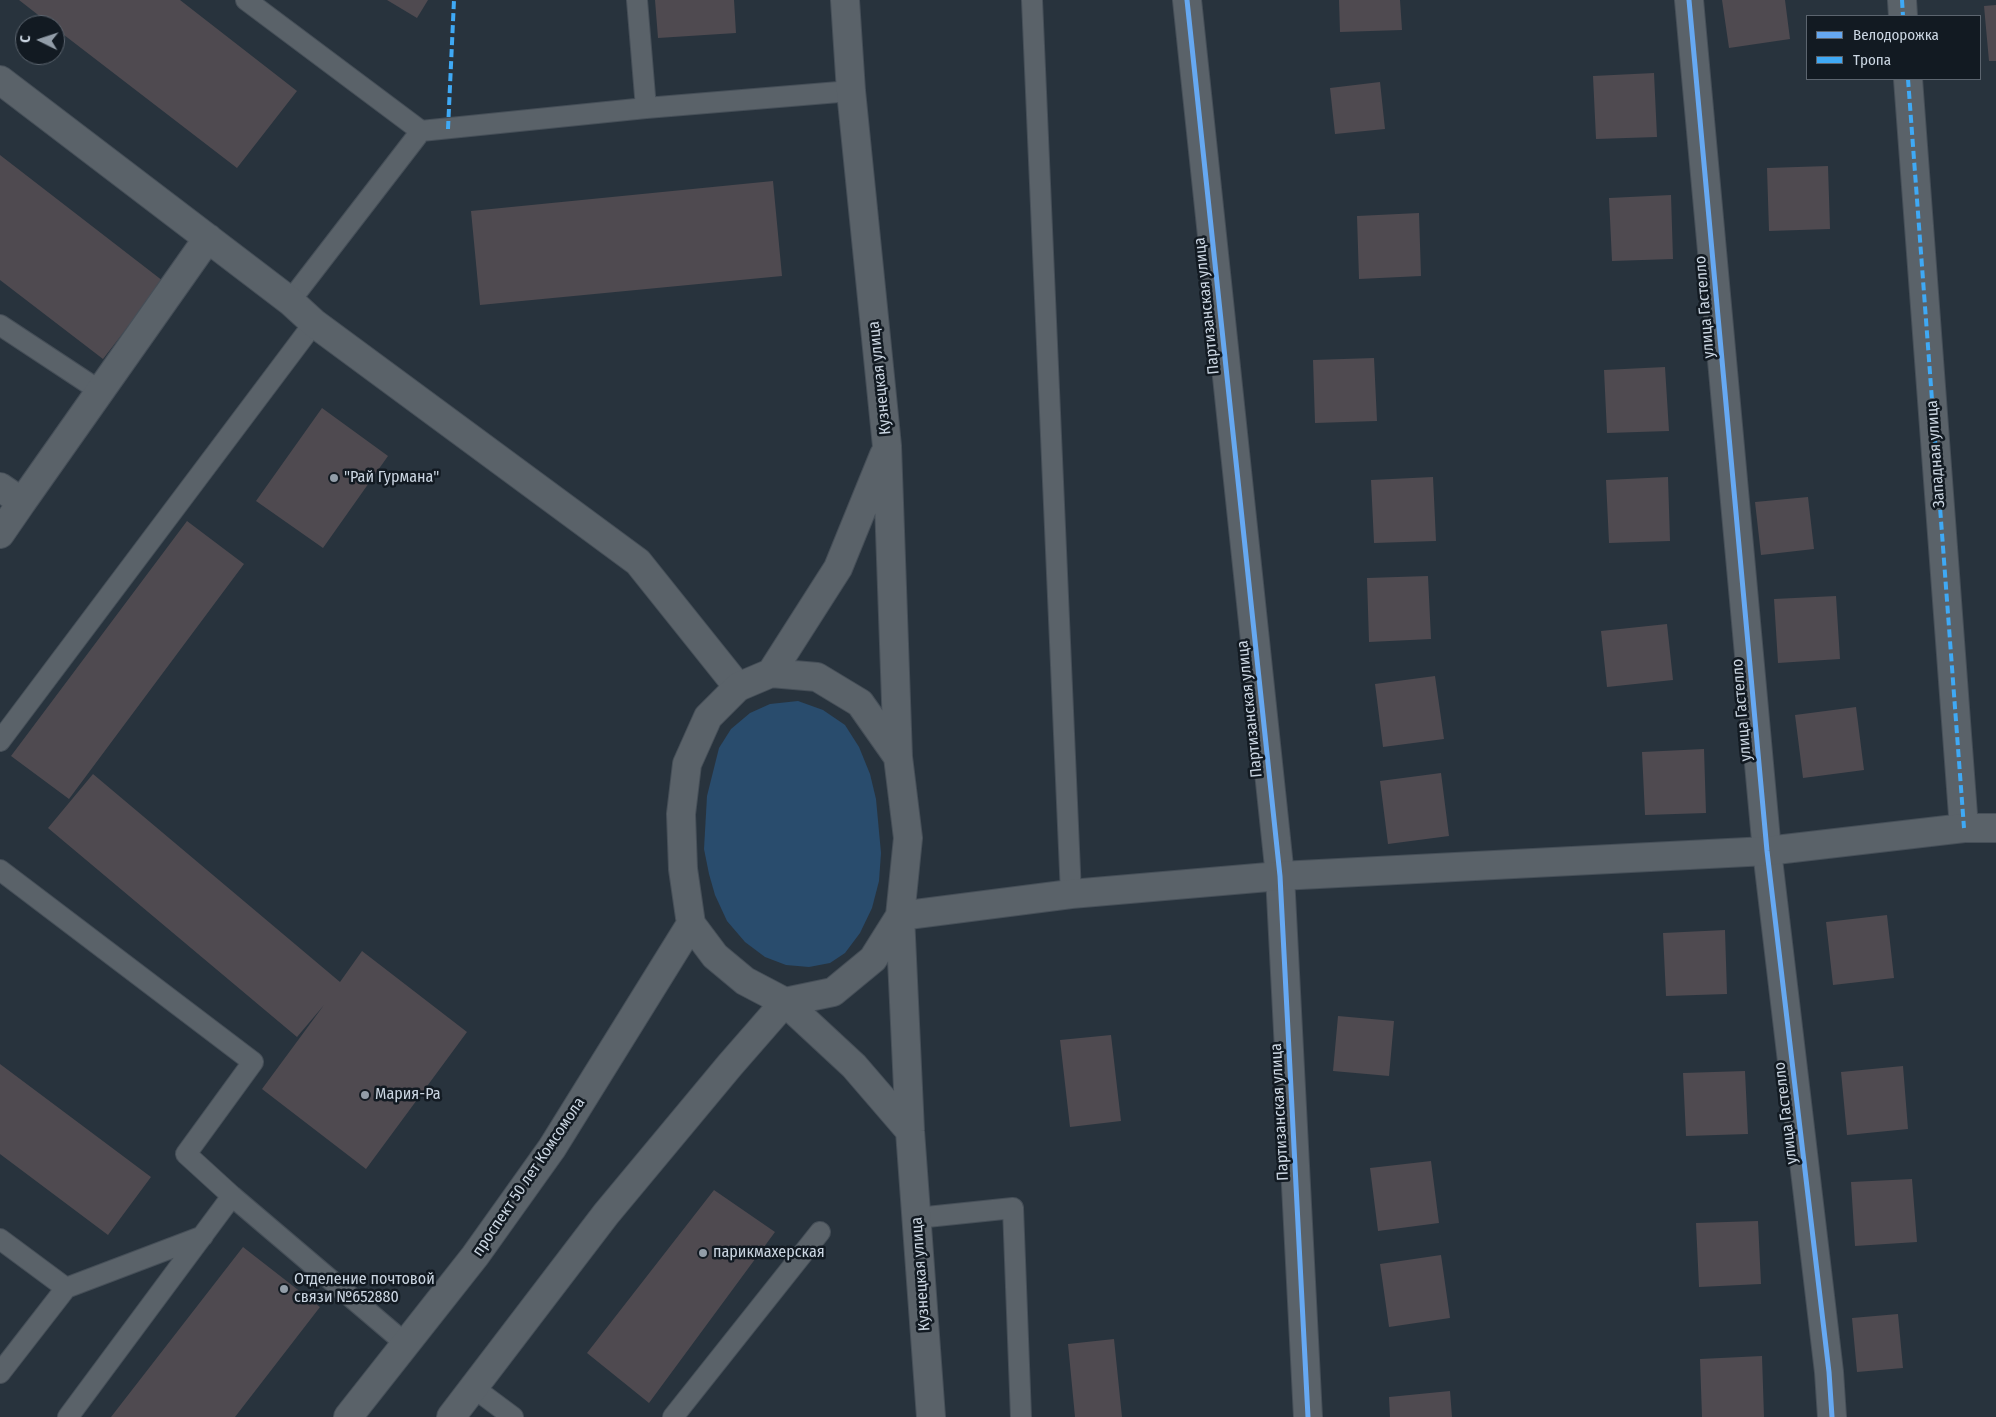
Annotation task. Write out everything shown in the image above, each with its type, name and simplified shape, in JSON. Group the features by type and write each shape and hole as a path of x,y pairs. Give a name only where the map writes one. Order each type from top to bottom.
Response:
{"street":[{"name":"Кузнецкая улица","path":"845,0 851,91 887,446 898,757 908,838 900,916 910,1131 931,1417"},
{"name":"Партизанская улица","path":"1187,0 1280,876 1308,1417"},
{"name":"улица Гастелло","path":"1689,0 1767,850 1829,1372 1832,1417"},
{"path":"1902,0 1903,15"},
{"path":"0,80 290,301 314,323 638,562 738,687"},
{"name":"Западная улица","path":"1908,80 1964,828"},
{"path":"0,534 208,238"},
{"path":"771,673 838,568 887,446"},
{"path":"0,487 22,502"},
{"path":"898,757 860,703 817,677 771,673 738,687 708,717 687,764 681,814 683,869 691,924 715,956 745,981 786,1002 854,1066 910,1131"},
{"path":"451,1417 606,1214 730,1065 786,1002 833,992 872,959 900,916 1071,894 1280,876 1767,850 1964,828 1996,828"},
{"name":"проспект 50 лет Комсомола","path":"348,1417 475,1256 552,1148 691,924"}],"lane":[{"path":"246,0 421,131 646,108 851,91"},
{"path":"637,0 646,108"},
{"path":"1032,0 1071,894"},
{"path":"290,301 421,131"},
{"path":"0,742 314,323"},
{"path":"0,324 100,391"},
{"path":"0,870 253,1062 186,1154 232,1196 406,1344"},
{"path":"68,1417 232,1196"},
{"path":"917,1218 1013,1208 1021,1417"},
{"path":"673,1417 820,1232"},
{"path":"0,1373 66,1288 203,1236"},
{"path":"0,1239 66,1288"},
{"path":"474,1388 513,1417"}],"shaded area":[{"path":"798,701 823,710 845,725 859,747 870,774 876,799 881,853 879,881 872,908 860,933 845,953 830,963 809,967 786,965 765,957 745,942 727,921 715,895 704,849 707,796 719,748 731,729 750,713 770,704"}],"building":[{"path":"19,0 180,0 297,91 237,168 65,36 65,15 38,15"},
{"path":"387,0 428,0 417,18"},
{"path":"655,0 734,0 736,33 658,38"},
{"path":"1339,0 1400,0 1402,30 1340,32"},
{"path":"1722,0 1785,0 1790,39 1729,48"},
{"path":"1996,5 1996,61 1989,61 1984,6"},
{"path":"1654,73 1657,137 1596,139 1593,76"},
{"path":"1380,82 1385,129 1335,134 1330,88"},
{"path":"0,155 163,281 103,359 0,280"},
{"path":"1828,166 1830,229 1769,231 1767,168"},
{"path":"773,181 782,276 480,305 471,211"},
{"path":"1671,195 1673,259 1612,261 1609,198"},
{"path":"1419,213 1421,276 1359,279 1357,216"},
{"path":"1374,358 1377,421 1315,423 1313,360"},
{"path":"1665,367 1669,431 1607,433 1604,370"},
{"path":"322,408 388,456 323,548 256,501"},
{"path":"1433,477 1436,541 1374,543 1371,480"},
{"path":"1668,477 1670,541 1609,543 1606,480"},
{"path":"1808,497 1814,549 1761,555 1755,502"},
{"path":"187,521 244,564 69,799 11,756"},
{"path":"1428,576 1431,639 1369,642 1367,578"},
{"path":"1836,596 1840,659 1778,663 1774,599"},
{"path":"1667,624 1673,680 1607,687 1601,631"},
{"path":"1435,676 1444,739 1383,747 1375,684"},
{"path":"1856,707 1864,770 1803,778 1795,715"},
{"path":"1704,749 1706,813 1645,815 1642,752"},
{"path":"1441,773 1449,836 1388,844 1380,781"},
{"path":"93,774 340,982 362,951 467,1032 366,1169 262,1089 324,1005 297,1037 48,828"},
{"path":"1887,915 1894,978 1833,985 1826,922"},
{"path":"1725,930 1727,994 1666,996 1663,933"},
{"path":"1338,1016 1394,1021 1389,1076 1333,1071"},
{"path":"1111,1035 1121,1121 1070,1127 1060,1040"},
{"path":"0,1064 151,1177 108,1235 0,1154"},
{"path":"1903,1066 1908,1129 1847,1135 1841,1072"},
{"path":"1745,1071 1748,1134 1686,1136 1683,1073"},
{"path":"1431,1161 1439,1223 1378,1231 1370,1168"},
{"path":"1912,1179 1917,1242 1855,1246 1851,1182"},
{"path":"714,1190 775,1232 649,1403 587,1353"},
{"path":"1758,1221 1761,1284 1699,1287 1696,1223"},
{"path":"243,1247 320,1307 235,1417 111,1417"},
{"path":"1441,1255 1450,1318 1389,1327 1380,1264"},
{"path":"1898,1314 1903,1368 1857,1372 1852,1318"},
{"path":"1114,1339 1122,1417 1075,1417 1068,1344"},
{"path":"1762,1356 1764,1417 1702,1417 1700,1359"},
{"path":"1450,1391 1452,1417 1390,1417 1389,1397"}],"marked path":[{"path":"448,129 454,0"},
{"path":"1902,0 1903,15"},
{"path":"1908,80 1964,828"}],"cycle path":[{"path":"1187,0 1280,876 1308,1417"},
{"path":"1689,0 1767,851 1829,1372 1832,1417"}],"place":[{"name":"\"Рай Гурмана\"","path":"334,478"},
{"name":"Мария-Ра","path":"365,1095"},
{"name":"парикмахерская","path":"703,1253"},
{"name":"Отделение почтовой связи №652880","path":"284,1289"}]}
